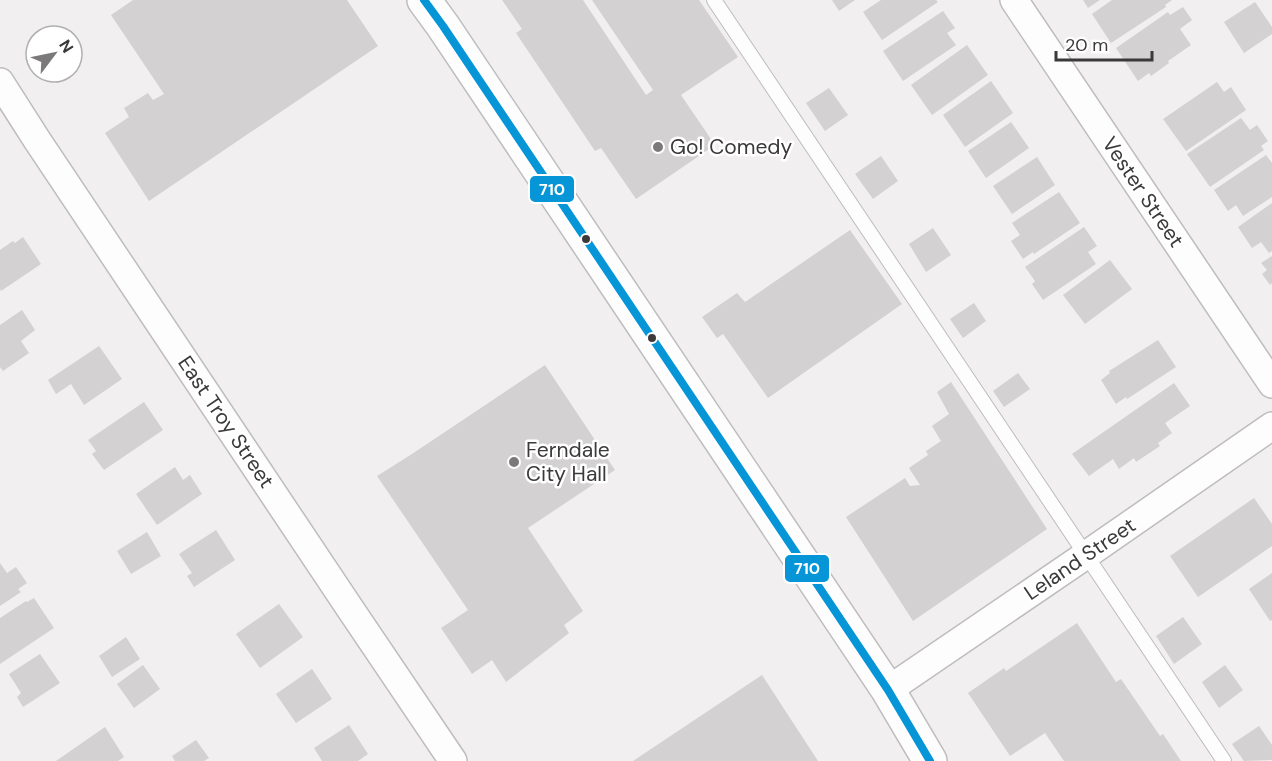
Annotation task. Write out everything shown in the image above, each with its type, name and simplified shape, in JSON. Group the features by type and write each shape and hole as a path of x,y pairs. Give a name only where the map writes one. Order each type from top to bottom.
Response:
{"main road":[{"path":"424,0 888,690 930,761"}],"street":[{"name":"Vester Street","path":"1014,0 1272,384"},
{"name":"East Troy Street","path":"0,82 43,150 453,761"},
{"name":"Leland Street","path":"888,690 1272,426"}],"lane":[{"path":"714,0 1224,761"}],"building":[{"path":"133,0 347,0 378,46 149,201 105,133 129,117 124,108 148,93 153,100 164,94 111,15"},
{"path":"502,0 583,0 646,95 653,90 592,0 699,0 738,57 681,95 715,145 636,199 601,148 595,151 516,33 522,29"},
{"path":"832,0 855,0 839,11"},
{"path":"881,0 936,0 938,2 882,40 863,12"},
{"path":"1083,0 1100,0 1088,8"},
{"path":"1112,0 1172,0 1165,5 1166,7 1111,43 1092,14"},
{"path":"1255,2 1272,27 1272,34 1244,53 1224,22"},
{"path":"1183,7 1192,20 1180,29 1191,45 1151,76 1149,73 1138,81 1116,48 1168,12 1170,15"},
{"path":"943,11 955,28 947,33 956,45 903,81 883,51"},
{"path":"967,45 988,75 932,115 911,85"},
{"path":"991,81 1013,113 965,147 943,115"},
{"path":"1217,82 1224,92 1231,87 1246,110 1186,151 1163,119"},
{"path":"829,88 848,115 825,131 806,103"},
{"path":"1241,118 1250,130 1257,125 1268,141 1261,146 1264,150 1210,187 1187,154"},
{"path":"1011,122 1029,148 986,178 968,151"},
{"path":"1266,155 1272,163 1272,197 1243,216 1236,205 1228,211 1214,190"},
{"path":"881,156 898,181 873,199 855,174"},
{"path":"1037,157 1055,185 1012,214 993,186"},
{"path":"1059,192 1080,223 1023,259 1011,241 1020,235 1012,223"},
{"path":"1272,203 1272,251 1269,253 1261,242 1252,248 1238,227"},
{"path":"1084,227 1097,246 1088,252 1096,264 1043,300 1032,284 1035,281 1025,267"},
{"path":"933,228 951,255 926,272 909,244"},
{"path":"850,230 902,304 768,398 723,334 717,338 702,317 737,293 745,302"},
{"path":"23,237 41,264 1,291 0,250"},
{"path":"1272,256 1272,283 1270,285 1262,274 1267,270 1261,263"},
{"path":"1110,260 1132,289 1085,324 1063,295"},
{"path":"974,303 986,321 963,338 950,319"},
{"path":"22,310 35,330 21,341 29,353 3,371 0,367 0,325"},
{"path":"1158,340 1176,367 1116,404 1101,380 1110,373 1109,371"},
{"path":"99,346 122,379 84,405 71,384 56,394 48,380"},
{"path":"545,365 615,470 528,528 583,611 564,625 569,633 506,682 492,660 472,674 441,628 468,610 377,476"},
{"path":"1018,373 1030,389 1004,407 993,391"},
{"path":"951,382 1047,529 913,621 846,517 905,478 910,486 920,485 909,468 928,455 926,451 941,441 932,426 949,414 937,392"},
{"path":"1174,383 1190,406 1165,423 1172,433 1158,443 1160,446 1136,462 1134,458 1119,469 1113,459 1089,476 1072,454"},
{"path":"144,402 163,430 104,470 92,454 96,451 88,440"},
{"path":"175,467 183,480 190,475 202,494 157,525 136,494"},
{"path":"1254,498 1272,524 1272,546 1198,597 1170,556"},
{"path":"216,530 235,560 194,587 187,576 192,573 179,554"},
{"path":"147,532 161,556 131,574 117,551"},
{"path":"0,563 7,573 16,567 27,583 18,589 21,592 0,606"},
{"path":"1272,573 1272,620 1270,621 1249,589"},
{"path":"34,598 54,628 0,664 0,618"},
{"path":"279,604 303,637 260,668 236,634"},
{"path":"1183,617 1202,644 1174,664 1156,636"},
{"path":"1077,623 1116,682 1121,679 1160,736 1163,734 1181,761 1064,761 1045,733 1010,756 968,693 1004,668 1006,671"},
{"path":"126,637 140,659 112,677 99,656"},
{"path":"40,654 60,683 23,707 17,697 21,693 9,674"},
{"path":"143,665 160,689 134,708 117,684"},
{"path":"1225,665 1243,690 1219,708 1202,682"},
{"path":"312,669 332,699 296,723 276,694"},
{"path":"762,675 818,761 633,761"},
{"path":"349,725 368,754 358,761 322,761 314,748"},
{"path":"1259,726 1272,745 1272,760 1244,761 1232,744"},
{"path":"105,727 124,757 118,761 56,761"},
{"path":"196,740 209,758 204,761 175,761 172,756"}],"transit line":[{"name":"710","path":"424,0 888,690 930,761"}],"place":[{"name":"Go! Comedy","path":"658,147"},
{"name":"Ferndale City Hall","path":"514,462"}]}
